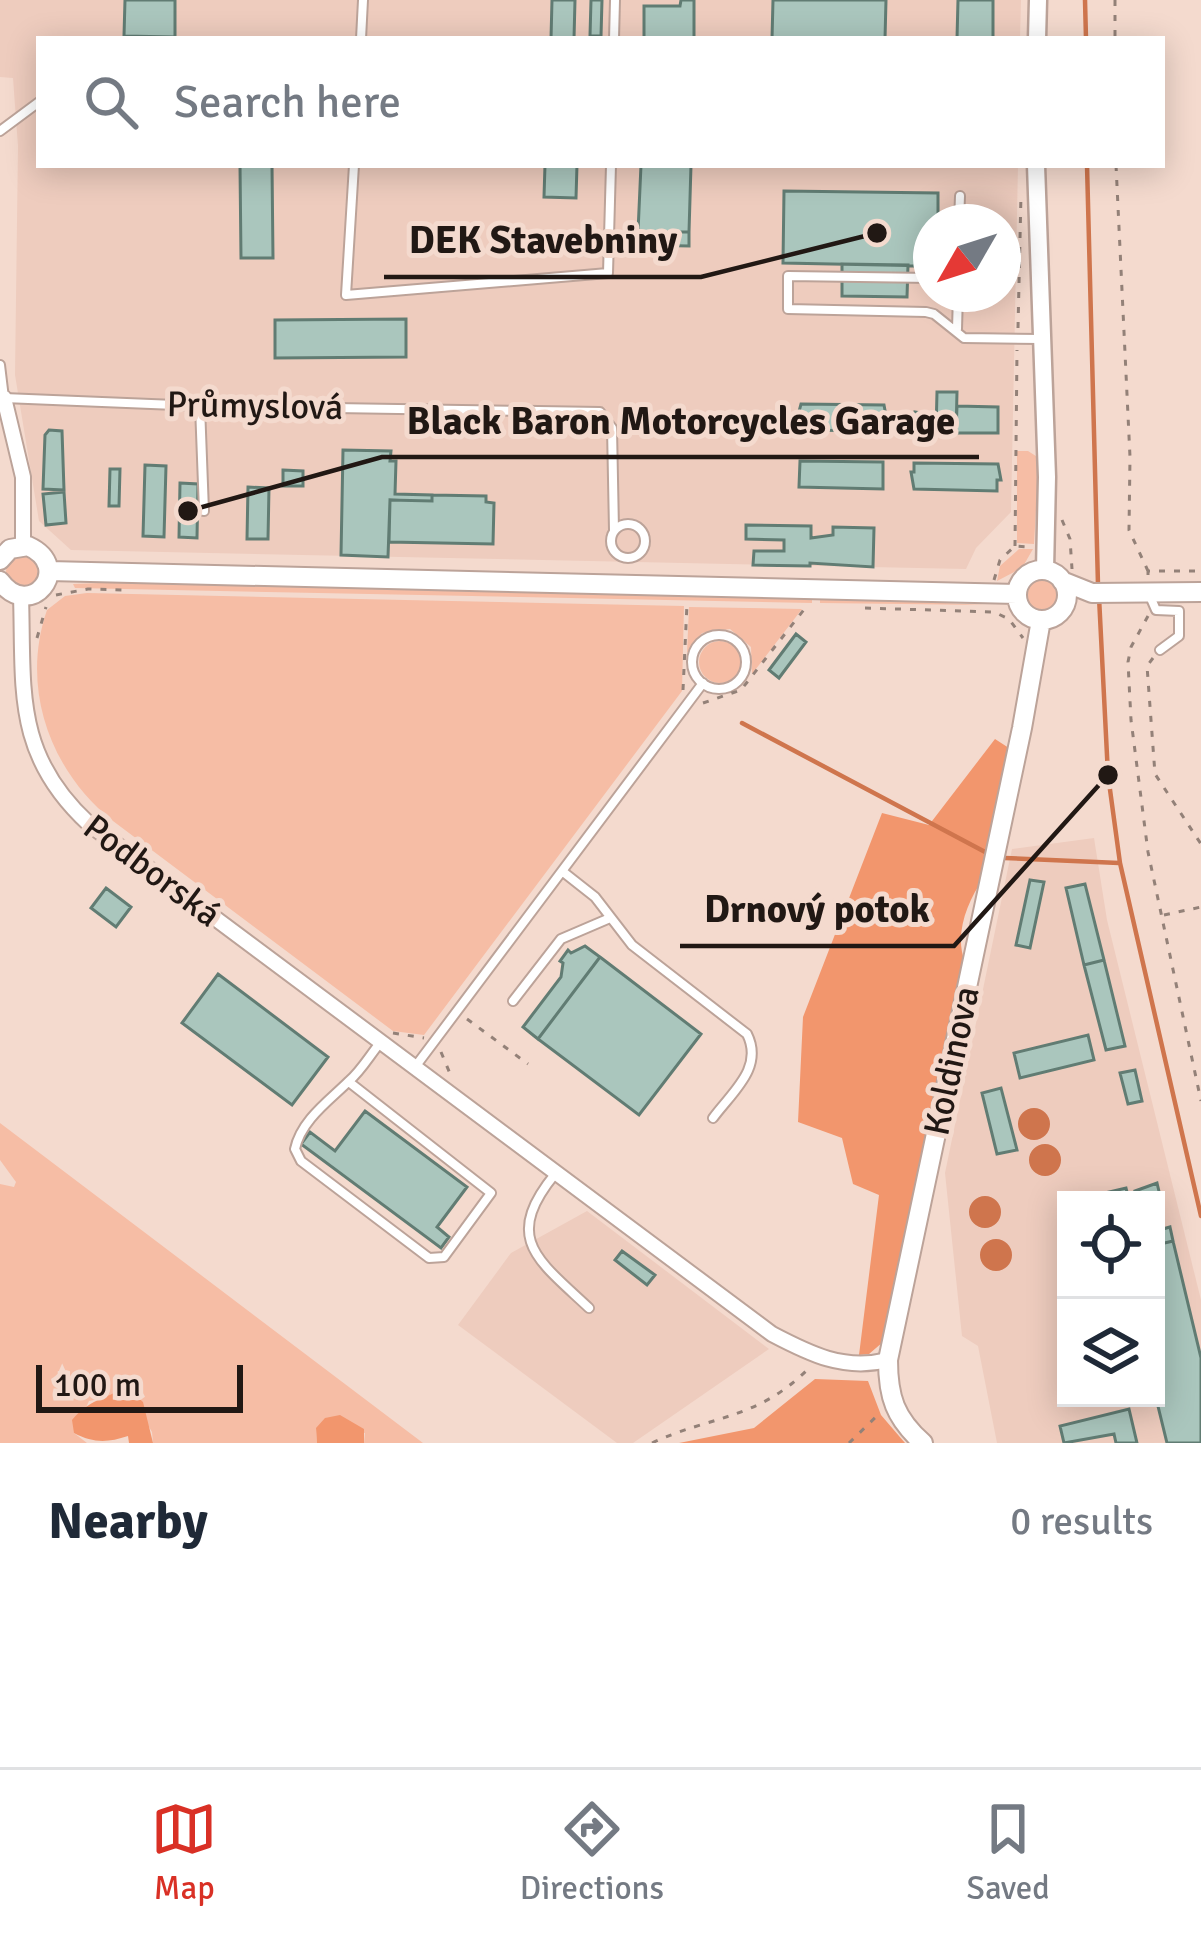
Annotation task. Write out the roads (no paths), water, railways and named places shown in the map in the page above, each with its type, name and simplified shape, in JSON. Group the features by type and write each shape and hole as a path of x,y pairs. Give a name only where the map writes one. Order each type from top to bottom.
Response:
{"main road":[{"path":"0,560 10,549 23,545 40,552 49,571"},
{"path":"49,571 1017,594"},
{"path":"0,581 6,590 21,596 40,590 49,571"},
{"path":"1017,594 1029,574 1073,584 1201,592"},
{"path":"1017,594 1026,614 1050,619 1064,605 1073,584"},
{"name":"Koldinova","path":"922,1443 891,1402 887,1360 1041,620"}],"street":[{"path":"1037,36 1038,0"},
{"path":"1036,168 1047,477 1073,584"},
{"path":"2,398 23,477 23,545"},
{"name":"Podborská","path":"21,596 21,692 28,733 56,790 89,824 387,1038 414,1068 772,1334 814,1357 863,1366 887,1360"}],"lane":[{"path":"361,36 364,0"},
{"path":"614,36 615,0"},
{"path":"0,131 36,105"},
{"path":"354,168 346,295 608,273 610,168"},
{"path":"960,196 960,204"},
{"path":"913,278 788,276 788,309 913,312"},
{"path":"926,312 964,338 1042,339"},
{"path":"957,331 958,312"},
{"path":"0,365 2,398"},
{"name":"Průmyslová","path":"2,398 600,412 612,428 614,530"},
{"path":"200,406 203,511"},
{"path":"623,524 635,525 645,538 643,549 634,557 618,555 611,546 614,530 623,524"},
{"path":"1141,589 1156,610 1179,611 1179,636 1160,650"},
{"path":"718,634 736,640 746,656 743,674 730,687 703,683 692,658 700,641 718,634"},
{"path":"414,1068 703,683"},
{"path":"562,871 595,897 632,945 747,1034 753,1065 713,1118"},
{"path":"513,1001 561,939 610,917"},
{"path":"349,1082 491,1192 443,1257 429,1258 297,1156 298,1136 333,1092 349,1082 387,1038"},
{"path":"555,1174 531,1208 526,1225 529,1238 544,1263 589,1308"}],"waterway":[{"path":"1085,0 1086,36"},
{"path":"1087,168 1098,585"},
{"path":"1099,597 1108,775 1120,863 1201,1216"},
{"path":"742,723 987,853"},
{"path":"1005,858 1119,863"}],"place":[{"name":"DEK Stavebniny","path":"877,233"},
{"name":"Black Baron Motorcycles Garage","path":"188,511"},
{"name":"Drnový potok","path":"1108,775"}]}
